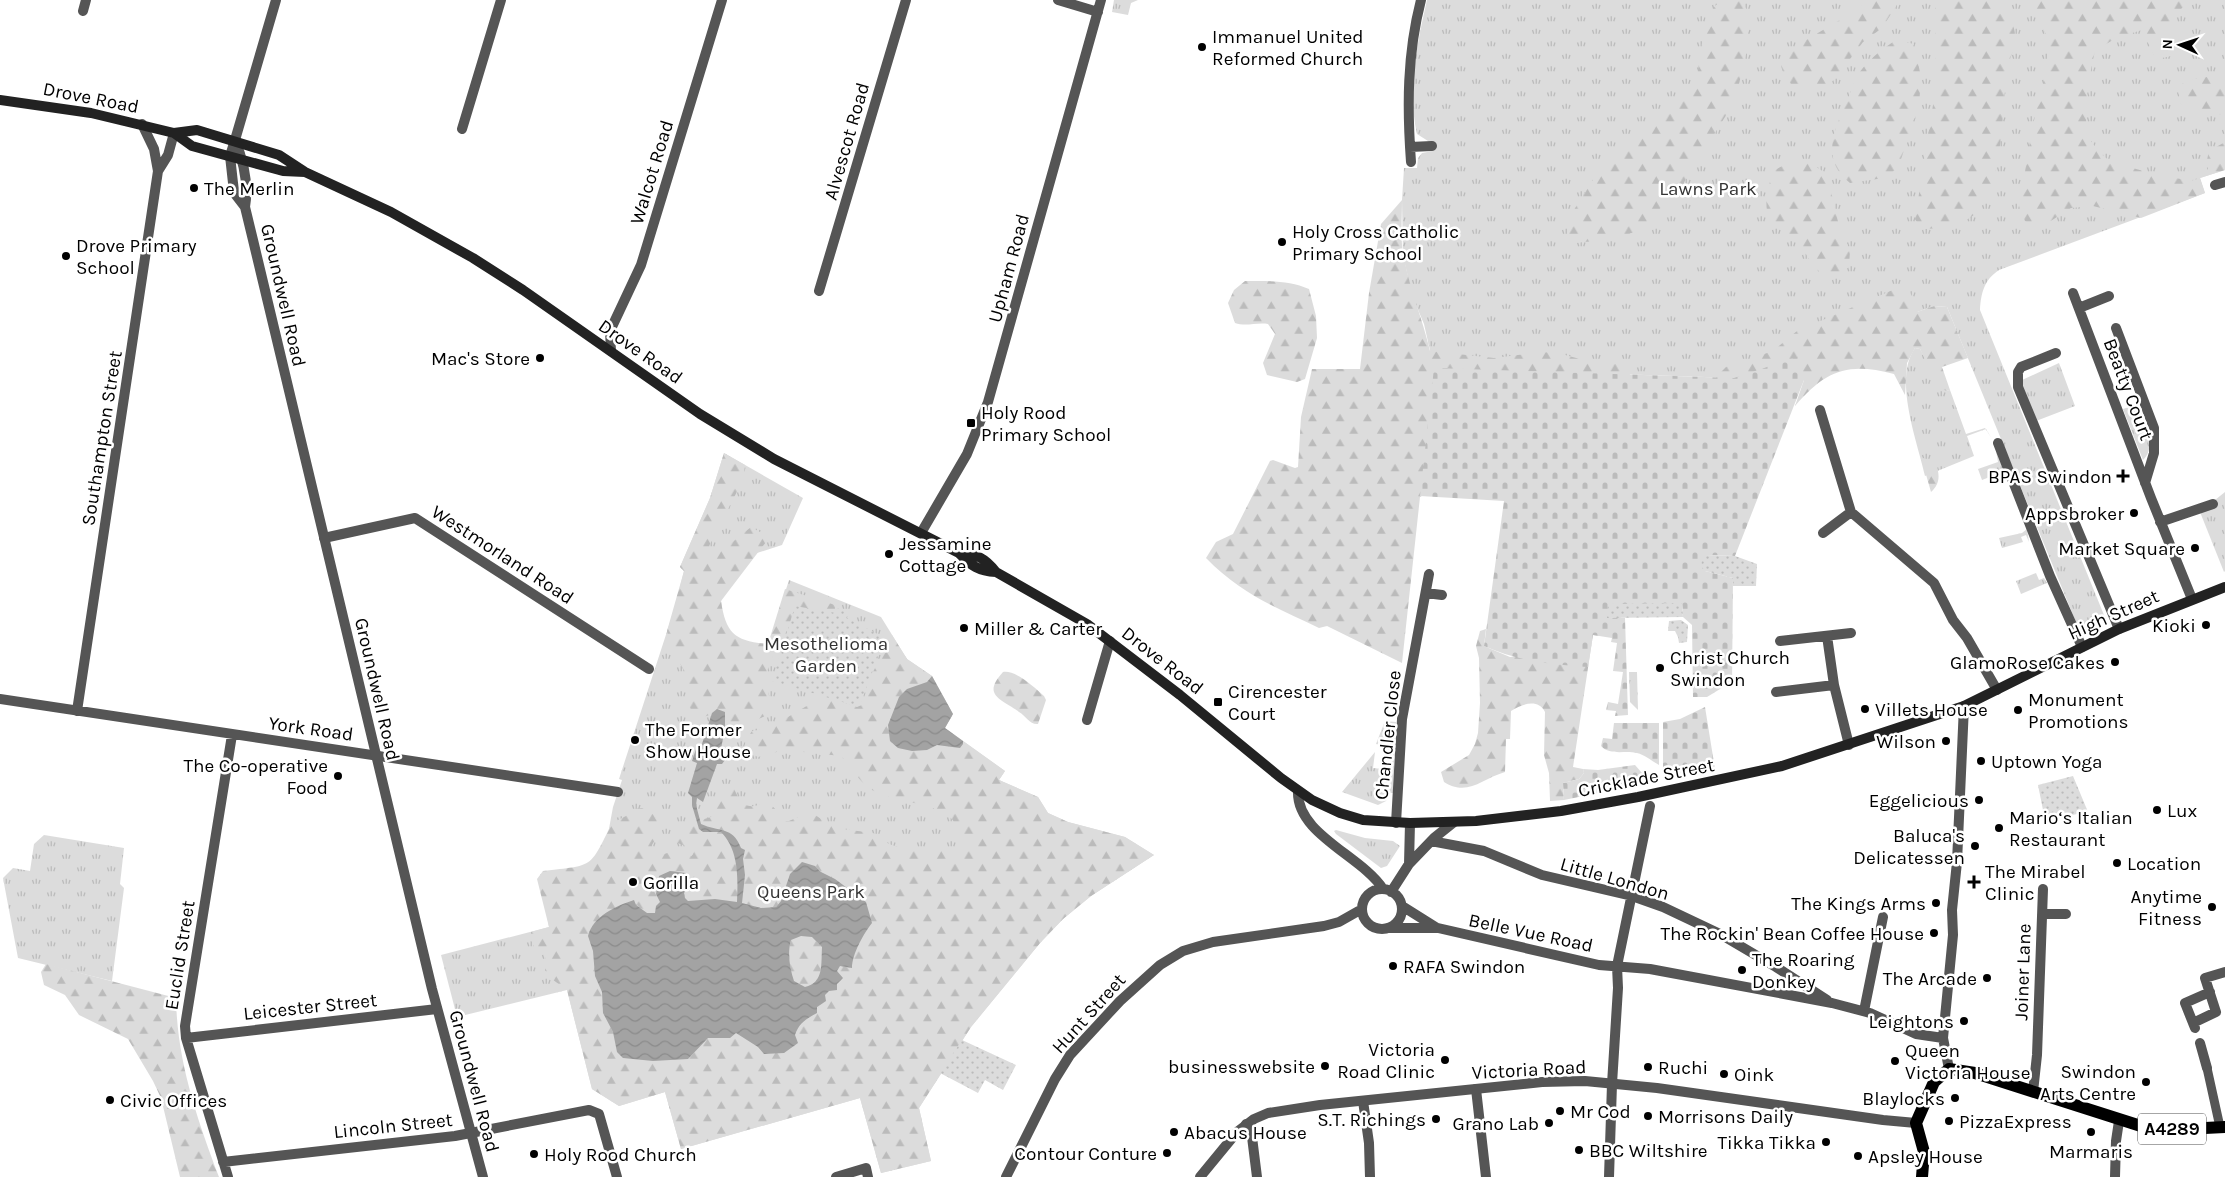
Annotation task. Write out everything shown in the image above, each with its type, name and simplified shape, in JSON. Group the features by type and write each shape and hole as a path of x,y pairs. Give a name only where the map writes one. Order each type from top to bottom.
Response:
{"main road":[{"name":"Drove Road","path":"0,100 74,110 174,132 197,130 235,140 279,155 305,172 376,205 440,238 522,290 700,414 774,459 960,553 970,565 981,571 996,572 1073,614 1110,641 1298,791 1328,808"},
{"name":"Drove Road","path":"174,132 192,146 283,171 305,172"},
{"name":"High Street","path":"1964,706 2119,629 2225,587"},
{"name":"Cricklade Street","path":"1328,808 1363,820 1410,823 1454,822 1525,816 1616,802 1771,769 1964,706"},
{"name":"A4289","path":"1949,1069 1965,1070 2119,1121 2161,1129 2223,1127"},
{"path":"1922,1177 1924,1152 1916,1123 1934,1082 1949,1069"}],"street":[{"path":"83,11 86,0"},
{"path":"230,156 276,0"},
{"path":"462,129 501,0"},
{"name":"Walcot Road","path":"610,351 610,331 618,309 641,265 722,0"},
{"name":"Alvescot Road","path":"819,291 906,0"},
{"path":"1058,0 1098,12"},
{"name":"Upham Road","path":"921,533 967,454 988,402 1101,0"},
{"path":"1411,162 1407,102 1409,71 1420,0"},
{"name":"Southampton Street","path":"77,711 158,171 154,149 142,124"},
{"name":"Southampton Street","path":"158,171 168,155 174,132"},
{"name":"Groundwell Road","path":"235,140 243,159 248,192 245,207"},
{"path":"1410,147 1432,146"},
{"name":"Groundwell Road","path":"230,156 235,194 245,207 437,1009 483,1177"},
{"name":"Beatty Court","path":"2073,293 2160,522 2192,599"},
{"path":"2079,308 2109,296"},
{"path":"2116,328 2154,428 2154,453 2145,483"},
{"path":"2056,353 2021,367 2018,372 2018,387 2119,629"},
{"path":"1820,410 1851,512 1934,582 1953,620 1967,638 1997,690"},
{"path":"1998,443 2047,568 2082,647"},
{"path":"2160,522 2213,504"},
{"path":"1823,533 1851,512"},
{"name":"Westmorland Road","path":"324,538 415,518 649,670"},
{"name":"Chandler Close","path":"1396,823 1402,719 1429,574"},
{"path":"1426,593 1442,595"},
{"path":"1780,641 1851,633"},
{"path":"1827,636 1834,685 1849,745"},
{"path":"1087,720 1110,641"},
{"path":"1776,692 1834,685"},
{"name":"York Road","path":"0,699 618,792"},
{"path":"1949,1069 1943,1038 1953,935 1952,910 1957,862 1964,706"},
{"name":"Euclid Street","path":"228,1177 186,1038 185,1026 232,735"},
{"path":"1298,791 1297,802 1307,820 1337,848 1374,876 1387,891"},
{"path":"1609,1177 1618,988 1617,966 1650,806"},
{"path":"1362,909 1367,896 1372,892 1387,891 1431,841 1454,822"},
{"path":"1409,864 1410,823"},
{"name":"Little London","path":"1431,841 1479,849 1542,875 1632,896 1663,907 1720,934 1832,1003"},
{"name":"Joiner Lane","path":"2033,1092 2037,1056 2043,889"},
{"name":"Belle Vue Road","path":"1387,891 1398,897 1402,906 1438,928"},
{"path":"1388,928 1398,922 1402,906"},
{"name":"Belle Vue Road","path":"1362,909 1363,916 1370,926 1382,929 1438,928 1493,943 1617,966 1650,969 1832,1003 1864,1011 1916,1034 1943,1038"},
{"name":"Hunt Street","path":"1006,1177 1055,1079 1080,1042 1141,981 1173,956 1213,942 1324,926 1340,922 1362,909"},
{"name":"Joiner Lane","path":"2042,914 2066,914"},
{"path":"1864,1011 1883,917"},
{"path":"2210,992 2185,1003 2194,1026 2215,1014 2216,1010 2210,992 2205,978 2225,972"},
{"name":"Leicester Street","path":"186,1038 437,1009"},
{"path":"2200,1043 2223,1127"},
{"name":"Victoria Road","path":"1200,1177 1230,1139 1246,1124 1260,1116 1276,1112 1363,1101 1566,1081 1612,1084 1916,1123"},
{"path":"1476,1089 1486,1177"},
{"path":"1363,1101 1369,1143 1370,1177"},
{"name":"Lincoln Street","path":"223,1162 471,1134 589,1110 596,1111 599,1114 617,1177"},
{"path":"2116,1177 2116,1141 2119,1121"},
{"path":"1246,1124 1252,1137 1257,1177"},
{"path":"836,1177 867,1173"}],"green space":[{"path":"1114,0 1138,0 1131,3 1128,15 1112,12"},
{"name":"Lawns Park","path":"1427,0 2225,0 2225,170 2200,178 2205,193 1999,270 1984,287 1981,298 1980,310 2106,620 2080,632 1947,307 1934,306 1734,378 1434,368 1424,324 1413,298 1403,256 1402,200 1404,168 1417,168 1418,158 1422,153 1433,151 1428,141 1417,134 1413,101 1414,67"},
{"path":"1721,0 1741,0 1748,12 1746,54 1735,101 1683,184 1639,231 1604,240 1575,243 1567,235 1567,221 1604,162 1636,135 1665,118 1696,84 1706,16"},
{"path":"1865,0 1900,0 1882,28 1863,42 1834,80 1826,85 1809,87 1791,84 1784,75 1781,66 1791,49 1860,8"},
{"path":"1935,0 1996,0 2010,18 2014,28 2015,40 2008,66 1998,162 1987,198 1978,211 1967,220 1944,227 1921,229 1915,219 1936,86"},
{"path":"2032,0 2192,0 2183,7 2174,19 2172,25 2171,56 2162,58 2154,55 2142,30 2116,38 2095,51 2087,96 2086,121 2091,141 2107,159 2115,163 2178,179 2194,180 2204,174 2208,169 2209,151 2225,142 2225,170 2200,178 2205,193 2141,218 2093,206 2071,208 2046,224 2033,226 2025,221 2019,206 2047,55 2046,36"},
{"path":"1896,40 1914,44 1921,77 1919,106 1898,168 1884,178 1850,183 1835,165 1832,155 1834,134 1859,73 1867,63"},
{"path":"2225,74 2225,114 2200,115 2181,104 2177,86 2194,79"},
{"path":"1807,161 1827,174 1839,226 1850,250 1849,267 1834,278 1825,275 1811,263 1795,239 1772,222 1767,209 1767,193 1773,171 1788,163"},
{"path":"1402,200 1404,258 1430,351 1494,358 1541,352 1558,353 1587,361 1625,365 1630,374 1629,387 1420,497 1402,663 1327,626 1319,628 1259,599 1232,581 1206,558 1216,542 1233,534 1270,461 1273,460 1295,468 1298,467 1301,417 1312,369 1360,369 1369,293 1381,224"},
{"path":"1245,281 1286,283 1309,289 1316,316 1317,338 1305,379 1297,382 1267,375 1263,363 1275,334 1268,324 1243,325 1235,323 1228,303 1234,290"},
{"path":"1895,289 1908,289 1917,312 1934,306 1947,307 1968,358 1942,367 1950,390 1946,391 1939,388 1920,349 1915,348 1907,363 1905,395 1894,374 1863,369 1851,369 1828,377 1817,384 1795,406 1804,380 1720,386 1716,377 1726,367 1773,351 1797,331"},
{"path":"1915,348 1920,349 1945,391 1950,390 1966,434 1986,429 1967,436 1974,456 1925,476 1906,393 1906,376 1909,361"},
{"path":"1800,356 1804,380 1735,556 1707,555 1705,571 1733,578 1732,686 1725,686 1707,697 1693,697 1692,625 1683,617 1682,604 1607,618 1625,618 1628,715 1615,716 1616,711 1606,710 1608,702 1618,704 1623,672 1613,671 1617,643 1611,642 1612,638 1593,635 1588,667 1535,661 1484,646 1504,501 1420,496 1434,368 1734,378"},
{"path":"2059,363 2075,406 2036,421 2022,387 2022,380"},
{"path":"2138,404 2146,424 2149,440 2149,448 2143,460 2123,409"},
{"path":"1996,451 2007,473 2002,472 1982,480 1978,469 1998,462"},
{"name":"Queens Park","path":"724,453 803,498 782,545 735,560 721,601 723,619 731,640 767,649 789,580 881,617 907,659 932,676 953,714 945,728 1005,771 999,780 1038,797 1048,813 1068,822 1125,837 1154,855 1091,896 1063,919 1040,943 971,1027 919,1108 931,1161 881,1173 860,1098 681,1149 665,1092 619,1106 592,1089 567,990 457,1017 441,955 549,927 540,874 568,872 603,861 613,807 622,780 619,779 675,607 684,571 680,567 710,498"},
{"path":"724,453 745,465 743,480 709,546 710,551 719,553 751,527 760,532 766,542 721,601 729,628 734,634 747,641 768,644 785,589 835,605 835,610 810,615 797,620 788,630 778,645 768,668 770,712 731,737 724,736 725,728 715,713 698,719 688,705 687,677 670,644 667,631 684,571 680,567 710,498"},
{"path":"1921,457 1936,464 1939,476 1938,483 1931,492"},
{"path":"2225,492 2225,571 2224,572 2200,512"},
{"path":"2027,529 2029,542 2026,535 2021,537 2023,542 2002,548 1999,538 2022,533"},
{"path":"1707,555 1735,556 1757,564 1756,586 1733,586 1733,578 1705,571 1701,566 1702,560"},
{"path":"2036,573 2039,580 2044,578 2047,583 2021,594 2016,581"},
{"path":"1666,579 1599,636 1593,635 1573,767 1583,769 1584,773 1579,779 1563,783 1564,800 1550,801 1549,773 1544,755 1545,712 1538,705 1534,704 1520,706 1511,711 1510,739 1506,739 1505,772 1468,787 1460,788 1444,782 1441,772 1469,755 1478,733 1480,703 1479,658 1476,646 1480,631 1486,629 1484,646 1510,657 1570,649"},
{"path":"1682,603 1683,617 1607,618 1608,604"},
{"name":"Mesothelioma Garden","path":"795,606 836,613 838,608 849,612 847,618 885,638 860,705 856,706 772,681"},
{"path":"1681,620 1688,625 1687,642 1679,643 1675,631 1668,631 1669,621"},
{"path":"892,635 907,659 932,676 927,682 907,689 890,741 898,748 912,751 927,750 937,745 960,748 963,741 1005,771 999,780 1038,797 1048,813 1068,822 1125,837 1154,855 1091,896 1063,919 1040,943 971,1027 919,1108 931,1161 881,1173 860,1098 681,1149 665,1092 619,1106 592,1089 567,990 549,977 545,970 547,964 544,953 535,949 531,940 531,932 549,927 537,879 543,871 582,865 588,862 599,849 612,823 628,815 633,809 643,808 653,814 661,824 660,832 650,848 653,854 658,856 674,851 692,856 695,850 673,841 672,835 675,828 711,817 719,791 733,787 741,803 748,806 767,804 772,806 784,821 812,813 835,828 873,833 889,844 898,847 960,850 964,846 960,831 952,820 942,812 885,796 872,790 859,779 841,756 784,750 758,757 747,752 744,748 746,740 752,731 769,728 824,697 857,707 862,705 873,672","holes":["815,866 863,899 872,923 856,950 852,968 840,966 823,997 817,1013 806,1019 798,1027 795,1035 764,1054 758,1047 736,1033 730,1038 708,1038 688,1059 653,1061 617,1052 613,1032 603,1013 602,992 595,976 593,951 588,936 600,918 620,905 634,900 643,909 655,913 660,902 684,893 688,901 715,899 762,908 776,907 781,901 790,874"]},
{"path":"1003,672 1019,676 1044,696 1046,700 1038,724 1030,722 996,696 994,687"},
{"path":"1629,672 1637,672 1638,710 1630,702"},
{"path":"1705,707 1715,769 1689,773 1663,768 1663,722 1680,719"},
{"path":"1385,721 1396,722 1393,793 1389,793 1386,801 1378,805 1342,792 1375,752 1373,768 1382,769 1385,746 1376,744"},
{"path":"1614,723 1659,723 1659,765 1640,754 1613,752 1601,746 1603,738 1612,739"},
{"path":"1635,765 1642,773 1642,784 1564,800 1563,783 1579,779 1584,773 1583,769 1598,770"},
{"path":"2073,776 2088,812 2045,820 2038,785"},
{"path":"1334,831 1365,838 1393,841 1400,846 1387,866 1381,868 1336,834"},
{"path":"44,835 124,848 120,884 124,888 112,981 18,958 3,878 13,868 30,871 34,844"},
{"path":"801,936 812,937 822,947 821,966 818,977 811,985 805,987 794,982 789,950 791,940"},
{"path":"46,964 176,998 177,1021 184,1067 203,1133 219,1177 180,1177 161,1098 128,1039 79,1015 65,995 44,985 41,972"},
{"path":"962,1040 1016,1065 1003,1090 985,1080 978,1093 940,1073"}],"water":[{"path":"932,676 953,714 945,728 963,741 963,744 960,748 937,745 927,750 912,751 898,748 890,741 888,725 899,697 907,689 927,682"},
{"path":"717,709 725,712 725,728 720,754 724,754 725,760 722,764 717,764 703,802 697,798 696,805 701,824 729,833 734,836 741,848 745,850 742,903 761,908 776,907 781,901 790,874 802,862 815,866 866,902 872,923 856,950 852,968 840,966 837,971 843,978 837,984 837,990 829,991 825,995 826,1001 817,1007 817,1013 806,1019 799,1027 795,1035 798,1043 784,1053 764,1054 758,1047 736,1033 730,1038 708,1038 688,1059 653,1061 623,1058 617,1052 613,1032 603,1013 602,992 595,976 593,951 588,936 595,923 606,913 634,900 636,905 647,913 655,913 656,906 660,902 656,894 659,876 670,871 686,873 683,881 688,887 684,893 688,901 715,899 737,902 737,874 731,847 721,832 703,832 699,829 692,805 692,797 688,793 697,763 692,761 697,746 701,747 712,713","holes":["801,936 812,937 822,947 821,966 816,981 805,987 794,981 789,950 791,940"]}],"place":[{"name":"Immanuel United Reformed Church","path":"1202,47"},
{"name":"The Merlin","path":"194,188"},
{"name":"Holy Cross Catholic Primary School","path":"1282,242"},
{"name":"Drove Primary School","path":"66,256"},
{"name":"Mac's Store","path":"540,358"},
{"name":"Holy Rood Primary School","path":"971,423"},
{"name":"BPAS Swindon","path":"2123,476"},
{"name":"Appsbroker","path":"2134,513"},
{"name":"Market Square","path":"2195,548"},
{"name":"Jessamine Cottage","path":"889,554"},
{"name":"Kioki","path":"2206,625"},
{"name":"Miller & Carter","path":"964,628"},
{"name":"GlamoRose Cakes","path":"2115,662"},
{"name":"Christ Church Swindon","path":"1660,668"},
{"name":"Cirencester Court","path":"1218,702"},
{"name":"Villets House","path":"1865,709"},
{"name":"Monument Promotions","path":"2018,710"},
{"name":"The Former Show House","path":"635,740"},
{"name":"Wilson","path":"1946,741"},
{"name":"Uptown Yoga","path":"1981,761"},
{"name":"The Co-operative Food","path":"338,776"},
{"name":"Eggelicious","path":"1979,800"},
{"name":"Lux","path":"2157,810"},
{"name":"Mario‘s Italian Restaurant","path":"1999,828"},
{"name":"Baluca's Delicatessen","path":"1975,846"},
{"name":"Location","path":"2117,863"},
{"name":"Gorilla","path":"633,882"},
{"name":"The Mirabel Clinic","path":"1974,882"},
{"name":"The Kings Arms","path":"1936,903"},
{"name":"Anytime Fitness","path":"2212,907"},
{"name":"The Rockin' Bean Coffee House","path":"1934,933"},
{"name":"RAFA Swindon","path":"1393,966"},
{"name":"The Roaring Donkey","path":"1742,970"},
{"name":"The Arcade","path":"1987,978"},
{"name":"Leightons","path":"1964,1021"},
{"name":"Victoria Road Clinic","path":"1445,1060"},
{"name":"Queen Victoria House","path":"1895,1061"},
{"name":"businesswebsite","path":"1325,1066"},
{"name":"Ruchi","path":"1648,1067"},
{"name":"Oink","path":"1724,1074"},
{"name":"Swindon Arts Centre","path":"2146,1082"},
{"name":"Blaylocks","path":"1955,1098"},
{"name":"Civic Offices","path":"110,1100"},
{"name":"Mr Cod","path":"1560,1111"},
{"name":"Morrisons Daily","path":"1648,1116"},
{"name":"S.T. Richings","path":"1436,1119"},
{"name":"PizzaExpress","path":"1949,1121"},
{"name":"Grano Lab","path":"1549,1123"},
{"name":"Abacus House","path":"1174,1132"},
{"name":"Marmaris","path":"2091,1132"},
{"name":"Tikka Tikka","path":"1826,1142"},
{"name":"BBC Wiltshire","path":"1579,1150"},
{"name":"Contour Conture","path":"1167,1153"},
{"name":"Holy Rood Church","path":"534,1154"},
{"name":"Apsley House","path":"1858,1156"}]}
